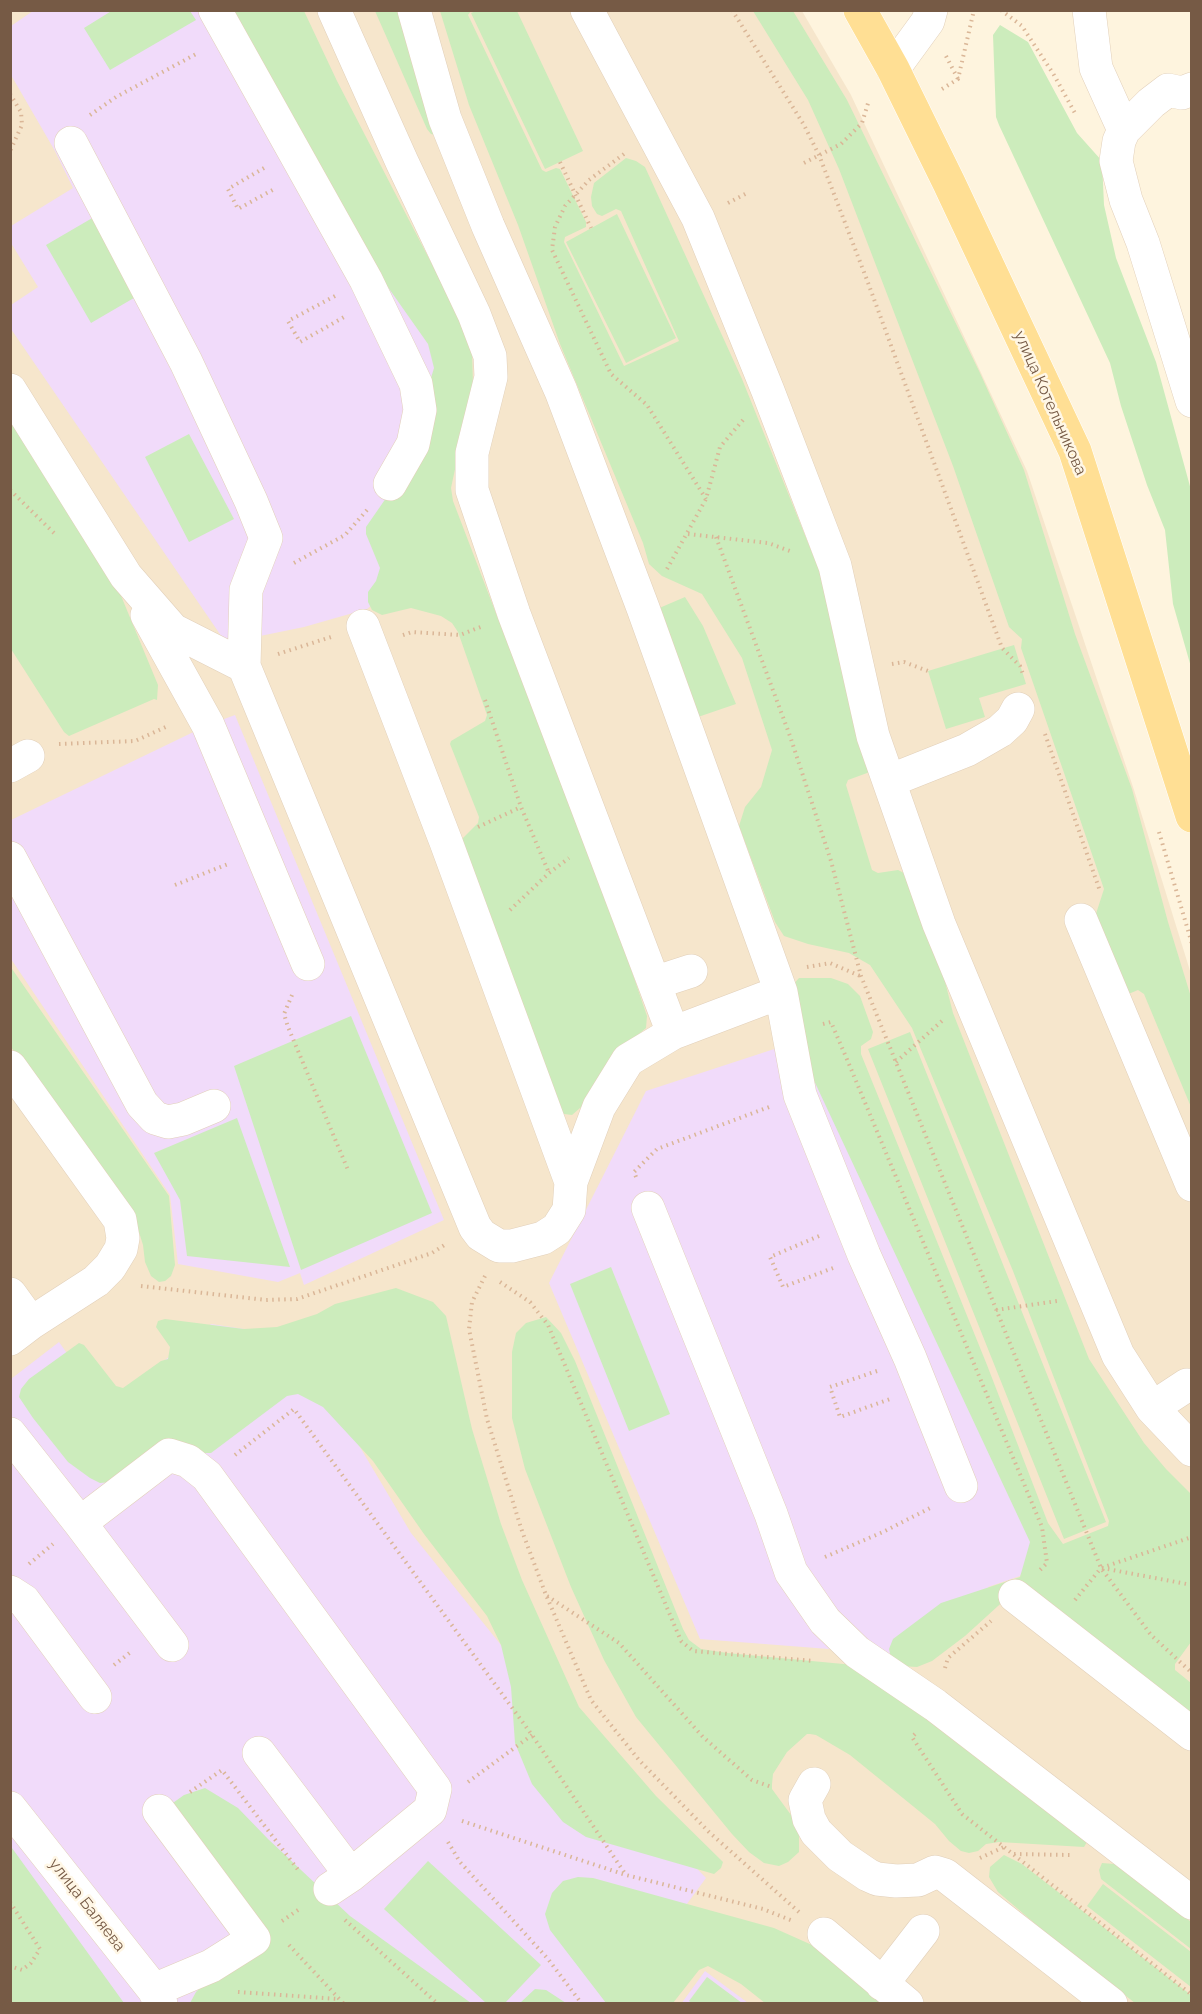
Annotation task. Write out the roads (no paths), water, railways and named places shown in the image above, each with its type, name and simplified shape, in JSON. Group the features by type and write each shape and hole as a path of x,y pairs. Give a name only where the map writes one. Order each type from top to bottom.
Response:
{"main road":[{"name":"улица Котельникова","path":"860,10 893,69 949,183 1075,451 1185,769 1191,816"}],"street":[{"path":"334,10 402,162 469,303 490,356 491,376 472,453 472,490 514,614 673,1033"},
{"path":"414,10 445,119 488,226 561,391 643,608 778,982 800,1095 961,1486"},
{"path":"587,10 698,218 768,391 835,566 873,736 939,924 1118,1354 1152,1408 1191,1450"},
{"path":"893,69 928,21 931,10"},
{"path":"1089,10 1096,68 1124,130"},
{"path":"222,23 371,290 416,384 420,410 413,444 390,484"},
{"path":"1184,83 1151,103 1124,130 1119,141 1116,161 1126,200 1143,243 1191,401"},
{"path":"71,142 186,362 266,538 246,590 244,666 475,1227 481,1235 499,1246 512,1246 543,1238 557,1229 569,1210 571,1182 599,1107 628,1060 673,1033 778,982"},
{"path":"10,390 126,576 208,725 308,964"},
{"path":"126,576 173,630 244,666"},
{"path":"363,626 482,938 571,1182"},
{"path":"888,781 967,750 1000,731 1012,720 1018,709"},
{"path":"10,858 142,1104 155,1118 168,1122 183,1119 214,1106"},
{"path":"1082,920 1191,1185"},
{"path":"654,983 691,971"},
{"path":"10,1067 120,1220 123,1238 121,1249 110,1267 96,1281 21,1331 10,1294"},
{"path":"648,1208 771,1514 791,1572 825,1621 857,1652 935,1705 1191,1903"},
{"path":"1152,1408 1187,1385"},
{"path":"10,1434 80,1523 157,1645"},
{"path":"80,1523 169,1455 188,1461 207,1476 435,1789 430,1810 333,1887 259,1753"},
{"path":"19,1579 24,1601 101,1684"},
{"path":"1005,1607 1053,1626 1191,1734"},
{"path":"810,1792 809,1819 816,1832 840,1856 867,1875 896,1881 918,1880 935,1872 945,1875 1111,2004"},
{"name":"улица Баляева","path":"10,1808 158,1997"},
{"path":"158,1997 263,1933 159,1811"},
{"path":"824,1934 895,1994 923,1931"}]}
